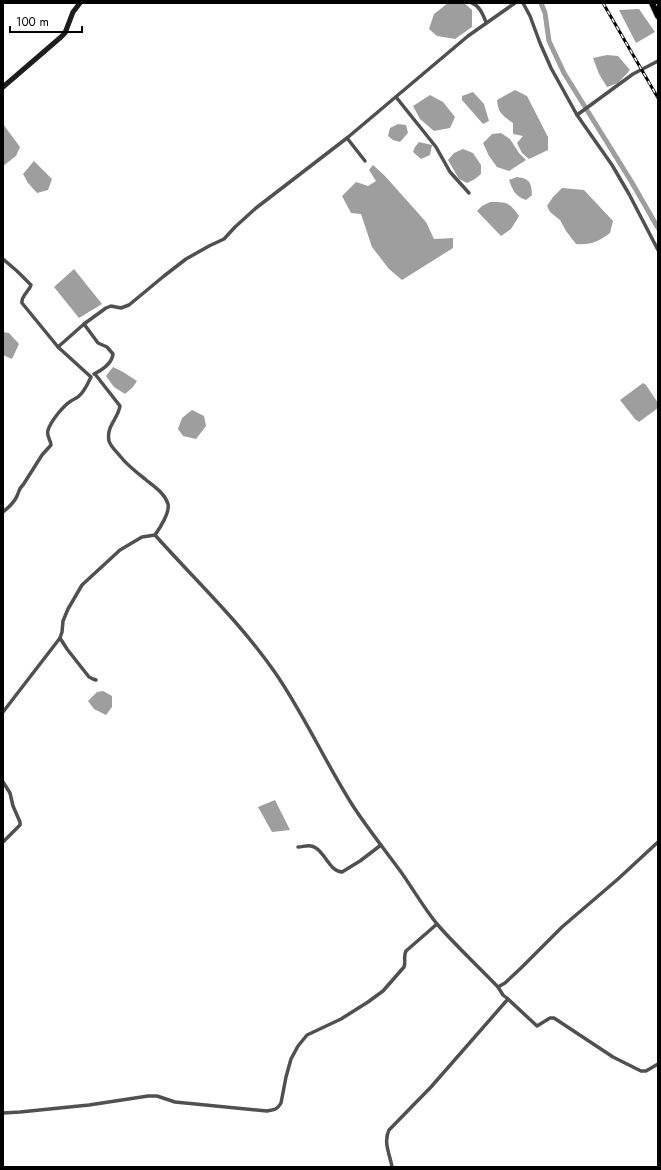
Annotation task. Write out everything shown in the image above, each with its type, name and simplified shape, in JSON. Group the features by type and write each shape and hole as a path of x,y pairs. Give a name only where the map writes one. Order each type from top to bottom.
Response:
{"main road":[{"path":"3,87 65,33 73,12 80,3"},
{"path":"652,3 658,16"}],"street":[{"path":"472,3 475,4 480,10 486,22"},
{"path":"58,346 106,308 111,306 121,308 130,305 186,259 208,246 224,239 256,208 347,138 468,36 515,3"},
{"path":"523,3 530,16 551,68 578,115 612,165 658,250"},
{"path":"578,115 633,74 658,61"},
{"path":"396,98 436,147 450,172 469,193"},
{"path":"347,138 365,161"},
{"path":"3,260 31,285 23,296 22,303 58,346 91,377"},
{"path":"3,512 9,507 17,496 20,488 42,455 51,446 47,431 54,419 70,401 81,394 91,377 111,360 113,354 107,347 98,343 84,324"},
{"path":"95,374 120,406 119,411 111,424 109,441 127,464 157,488 164,496 168,505 167,514 155,535"},
{"path":"3,712 60,638 63,621 82,585 120,550 142,537 155,535"},
{"path":"155,535 258,648 292,700 316,740 330,768 354,807 437,924 498,987 503,995 537,1026 550,1018 554,1018 613,1057 641,1071 646,1071 658,1064"},
{"path":"60,638 89,677 96,680"},
{"path":"3,782 10,793 13,806 20,822 20,825 3,842"},
{"path":"498,987 505,983 562,927 658,842"},
{"path":"298,848 308,846 316,847 336,870 342,872 360,861 381,845"},
{"path":"3,1113 89,1105 148,1096 157,1096 182,1103 267,1111 275,1110 281,1103 291,1059 298,1046 307,1035 354,1011 383,991 406,964 406,951 437,924"},
{"path":"392,1167 387,1146 387,1136 389,1130 431,1087 508,999"}],"shaded area":[{"path":"448,3 464,3 472,10 472,27 455,39 437,36 429,29 434,14"},
{"path":"639,9 655,32 636,43 619,10"},
{"path":"607,55 618,56 630,70 618,83 607,87 599,74 593,58"},
{"path":"515,90 527,96 548,137 548,150 529,159 522,153 517,143 523,136 513,134 513,123 502,114 497,100"},
{"path":"473,92 484,104 489,121 483,124 462,100 462,96"},
{"path":"430,95 443,102 455,117 450,128 434,131 420,119 413,106"},
{"path":"3,124 20,147 16,156 3,166"},
{"path":"398,124 406,125 408,133 400,142 393,140 388,136 390,128"},
{"path":"501,133 510,139 519,153 526,160 509,171 497,167 489,156 483,143 492,134"},
{"path":"419,142 432,145 430,155 421,159 413,152"},
{"path":"463,149 473,153 481,165 481,174 467,183 459,179 448,160 454,153"},
{"path":"34,161 52,179 48,190 37,193 28,183 23,174"},
{"path":"373,165 385,176 426,222 434,239 453,238 453,248 402,280 389,269 372,247 361,214 351,213 342,196 356,182 368,186 376,181 369,170"},
{"path":"517,177 527,180 530,184 532,195 526,200 517,195 510,184 509,180"},
{"path":"562,188 584,190 613,221 610,233 602,239 594,242 576,244 560,220 550,212 547,206"},
{"path":"490,202 500,202 510,205 519,216 511,229 501,236 477,211 482,206"},
{"path":"74,269 102,304 79,318 54,287"},
{"path":"3,332 9,333 19,344 12,359 3,355"},
{"path":"113,367 137,381 125,394 114,387 106,376"},
{"path":"643,383 658,403 658,408 639,422 620,400"},
{"path":"192,410 204,416 206,426 196,439 183,436 178,429 182,418"},
{"path":"103,691 112,696 112,707 106,715 94,709 88,701 97,692"},
{"path":"275,800 290,830 272,832 258,807"}],"waterway":[{"path":"541,3 545,13 549,41 564,73 631,181 658,228"}],"railway":[{"path":"603,3 658,98"}]}
